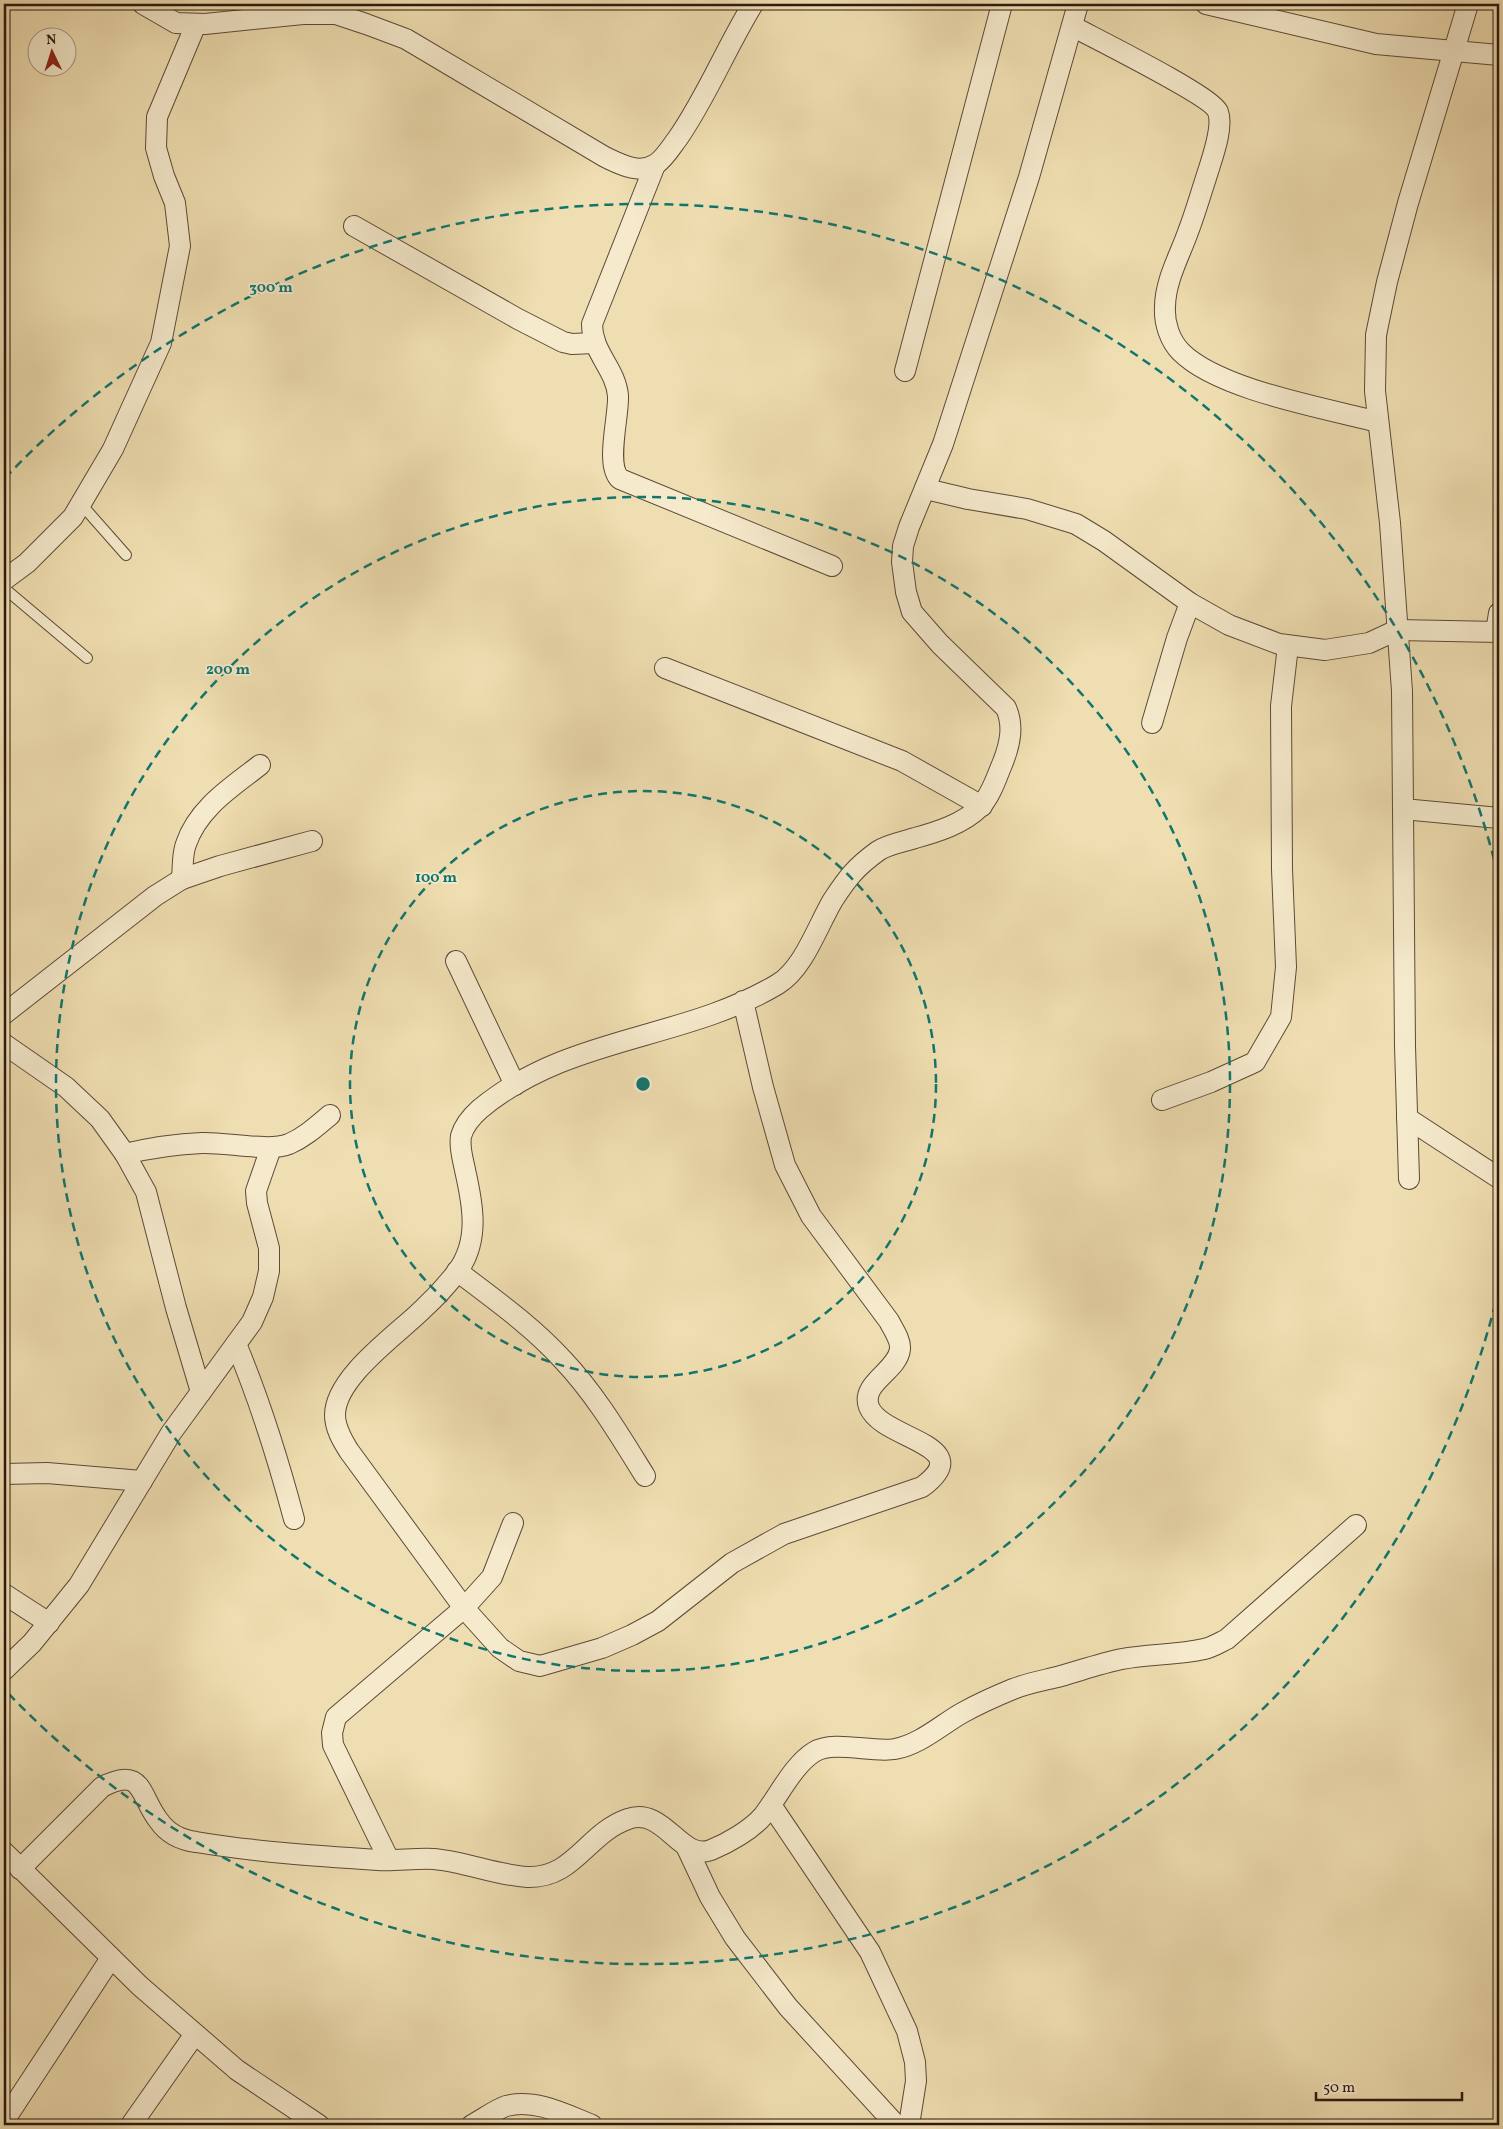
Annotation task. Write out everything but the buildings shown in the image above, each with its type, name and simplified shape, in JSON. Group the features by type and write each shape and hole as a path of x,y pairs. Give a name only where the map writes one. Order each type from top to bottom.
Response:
{"street":[{"path":"143,4 176,23 196,24 265,11 336,14 406,38 604,157 626,167 640,169 655,165"},
{"path":"753,4 735,33 694,114 667,153 655,165 598,305 592,324 594,343 616,384 617,390 613,461 615,475 620,479 692,510 832,566"},
{"path":"905,371 1002,4"},
{"path":"743,1001 784,1165 811,1216 889,1321 901,1349 895,1363 870,1390 869,1406 884,1424 933,1449 940,1457 940,1467 936,1476 922,1487 784,1534 732,1563 658,1621 632,1636 602,1648 540,1666 519,1661 500,1648 464,1608 349,1451 338,1433 335,1414 340,1393 358,1369 424,1309 457,1272 470,1250 473,1211 461,1148 466,1123 480,1109 515,1085 553,1064 602,1046 698,1020 781,982 806,953 832,902 854,869 882,848 926,835 960,822 982,806 995,782 1006,753 1010,718 1006,708 940,644 912,612 905,585 902,562 903,546 943,444 1029,177 1078,4"},
{"path":"1206,4 1376,44 1499,55"},
{"path":"1409,1178 1402,691 1390,523 1375,391 1376,335 1387,282 1408,203 1468,4"},
{"path":"4,580 27,563 73,517 113,449 161,343 180,246 175,204 156,148 157,117 196,24"},
{"path":"1072,26 1176,82 1211,103 1218,111 1219,122 1215,147 1191,224 1169,284 1165,307 1167,329 1180,352 1210,373 1254,389 1378,422"},
{"path":"354,226 518,319 563,342 582,345 594,343"},
{"path":"926,489 968,499 1027,509 1076,524 1104,541 1190,603 1229,625 1288,646 1325,650 1347,648 1369,643 1397,630 1498,626"},
{"path":"1152,724 1177,638 1190,603"},
{"path":"1162,1100 1211,1082 1255,1062 1281,1018 1286,967 1281,850 1281,706 1288,646"},
{"path":"665,668 902,761 982,806"},
{"path":"182,879 185,846 195,823 214,801 260,765"},
{"path":"1403,809 1499,818"},
{"path":"4,1014 155,896 182,879 220,866 312,841"},
{"path":"456,961 515,1085"},
{"path":"4,1044 66,1087 100,1119 126,1154 146,1192 176,1308 201,1392"},
{"path":"126,1154 166,1146 202,1143 270,1148 288,1144 308,1134 330,1115"},
{"path":"1407,1118 1499,1178"},
{"path":"4,1670 32,1643 79,1585 171,1433 252,1322 260,1305 269,1271 268,1248 256,1191 270,1148"},
{"path":"457,1272 507,1309 563,1360 603,1409 645,1476"},
{"path":"236,1344 256,1390 272,1438 294,1519"},
{"path":"4,1474 47,1473 142,1481"},
{"path":"389,1860 333,1745 332,1733 336,1717 464,1608 492,1577 513,1523"},
{"path":"20,1869 102,1787 116,1780 130,1780 140,1785 158,1821 169,1832 183,1840 238,1849 389,1860 433,1859 524,1877 543,1876 560,1871 601,1834 629,1818 646,1817 665,1827 686,1846 698,1852 709,1851 742,1833 761,1818 802,1763 816,1751 833,1748 897,1749 920,1739 963,1712 1015,1688 1120,1660 1206,1649 1227,1640 1356,1525"},
{"path":"4,1594 49,1622"},
{"path":"771,1805 870,1952 907,2031 915,2062 916,2081 909,2125"},
{"path":"686,1846 710,1897 735,1938 788,2007 896,2125"},
{"path":"4,1852 140,1986 195,2034 237,2070 318,2125"},
{"path":"4,2121 112,1958"},
{"path":"131,2125 195,2034"},
{"path":"472,2125 506,2106 524,2104 551,2109 592,2125"}],"lane":[{"path":"81,504 126,555"},
{"path":"4,588 87,658"}]}
